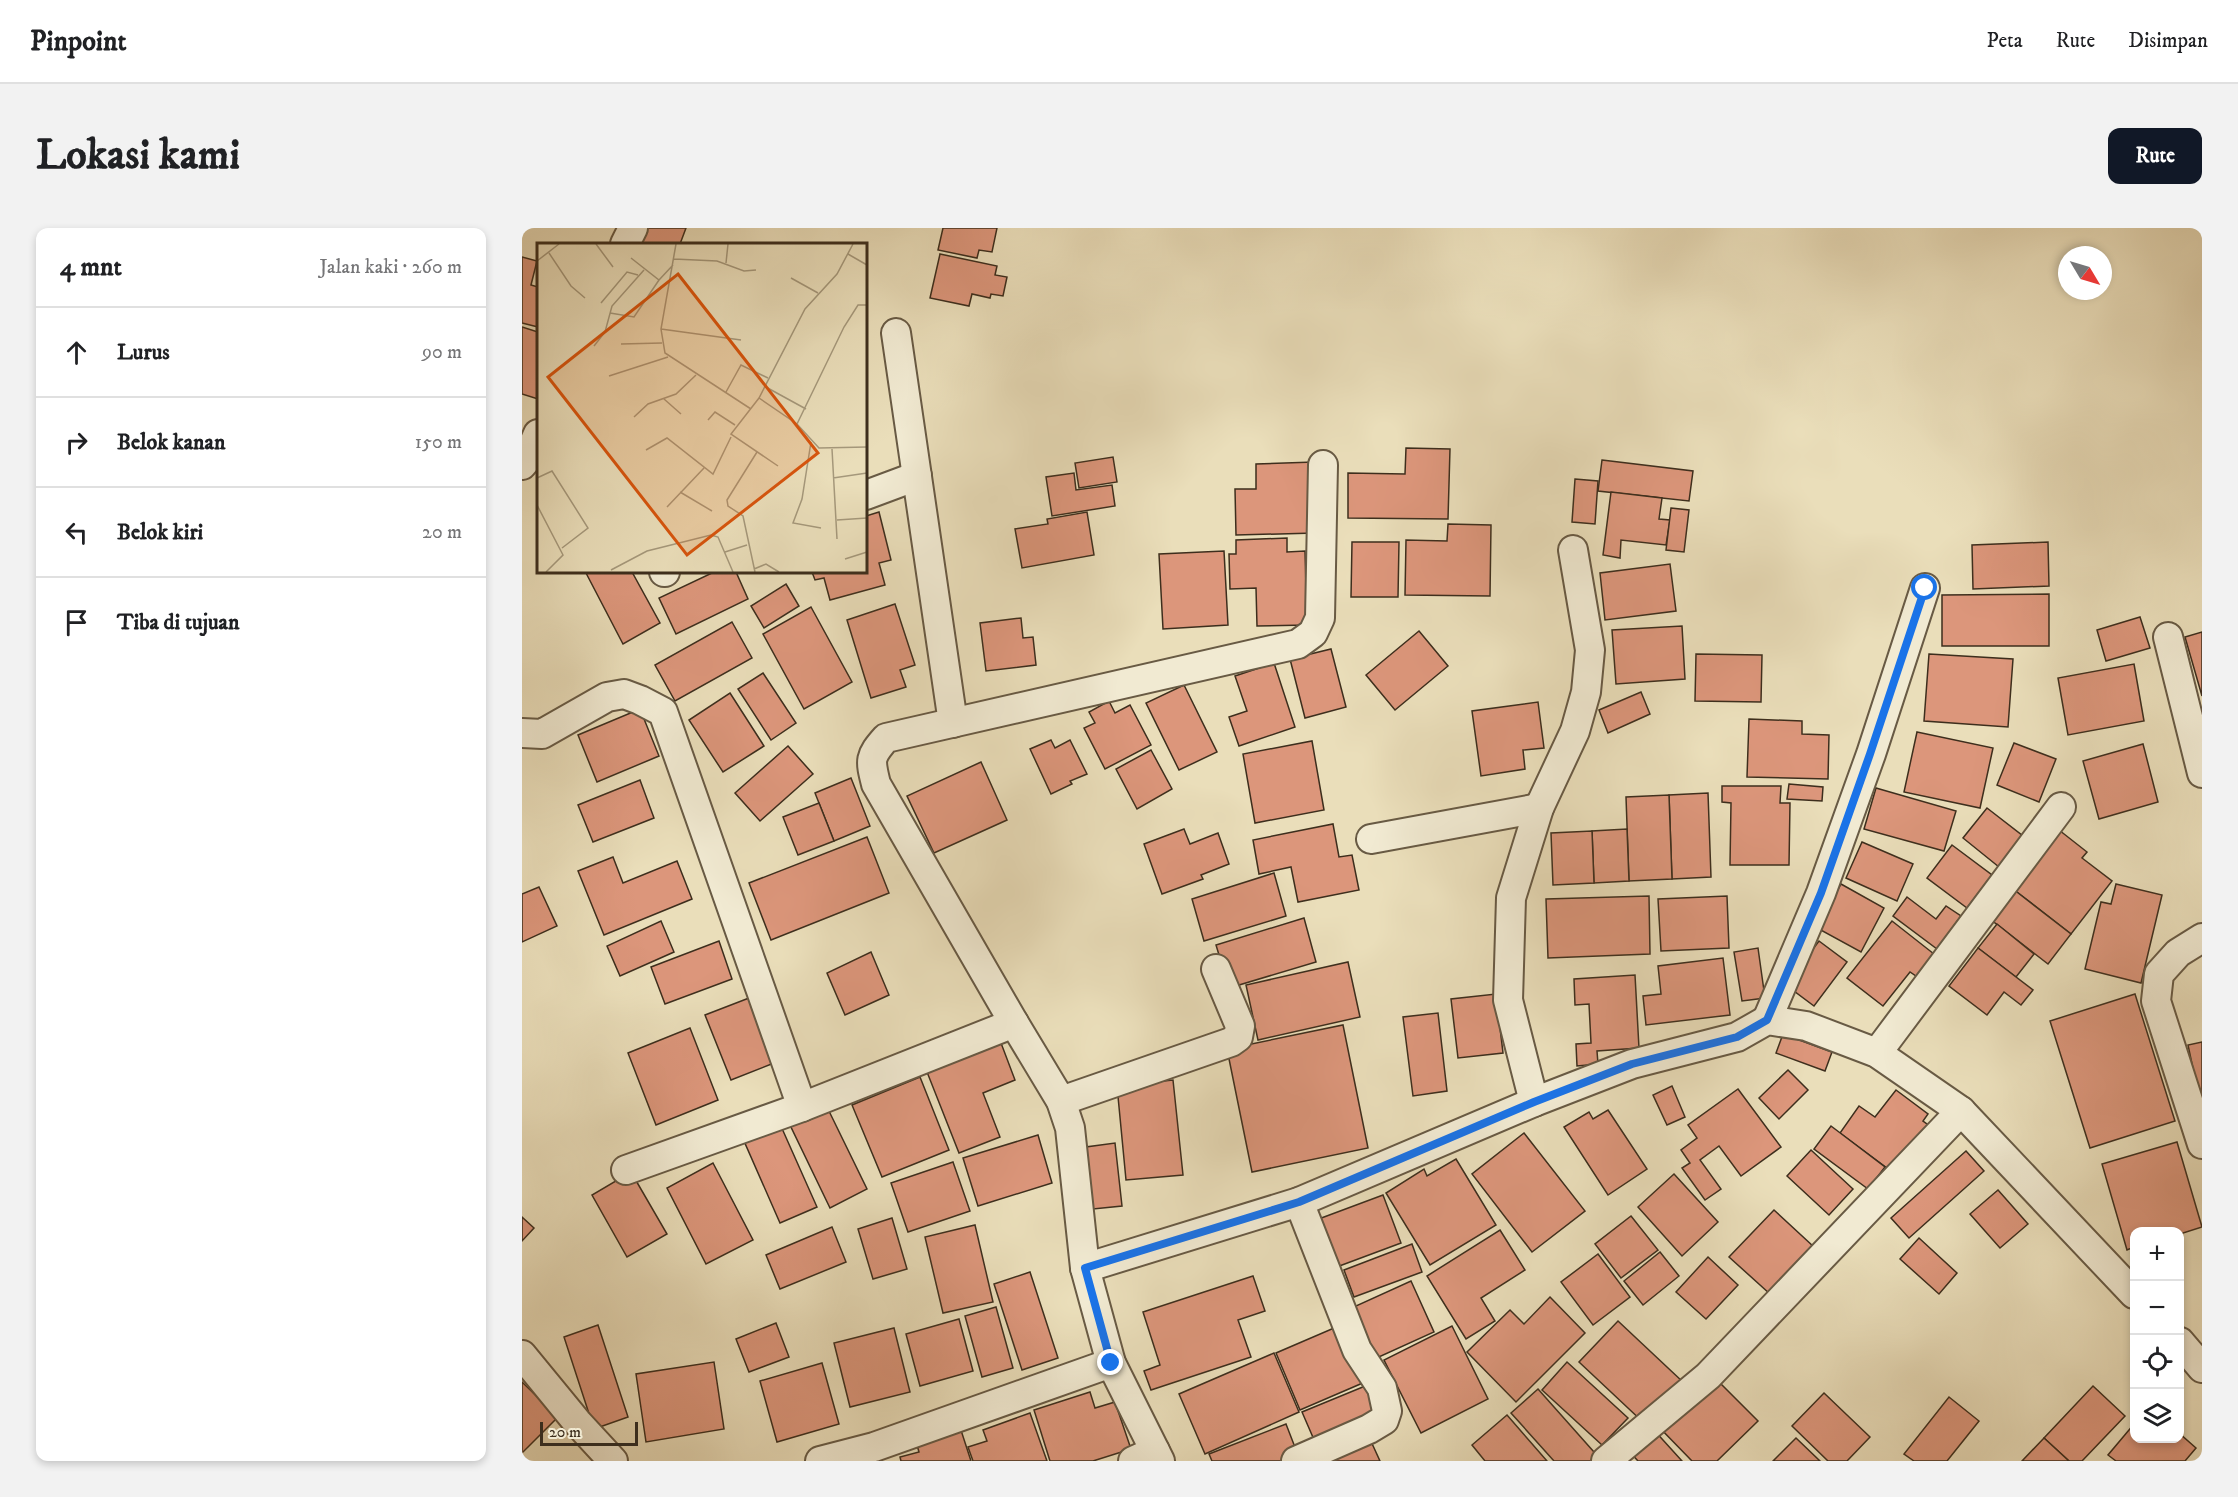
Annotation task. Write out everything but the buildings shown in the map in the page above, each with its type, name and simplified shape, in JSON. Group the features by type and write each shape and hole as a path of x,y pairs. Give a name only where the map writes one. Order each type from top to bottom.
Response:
{"street":[{"path":"626,243 633,228"},
{"path":"896,333 953,723"},
{"path":"522,465 537,436"},
{"path":"1149,1458 1111,1363 1085,1268 1070,1128 1061,1101 876,784 871,764 875,750 886,738 1298,644 1313,633 1320,618 1323,465"},
{"path":"867,495 917,476"},
{"path":"1534,1102 1509,1000 1511,898 1539,808 1575,731 1586,692 1590,650 1573,550"},
{"path":"1085,1268 1299,1202 1534,1102 1632,1064 1737,1037 1767,1020 1821,893 1925,588"},
{"path":"2168,637 2202,773"},
{"path":"522,733 542,734 607,697 624,694 663,712 802,1107"},
{"path":"1877,1053 2061,807"},
{"path":"1371,839 1539,808"},
{"path":"2202,938 2178,953 2159,974 2156,1001 2202,1144"},
{"path":"1061,1101 1231,1042 1238,1037 1240,1026 1216,969"},
{"path":"1767,1020 1806,1026 1877,1053 1961,1111 2130,1290"},
{"path":"626,1170 802,1107 1014,1023"},
{"path":"1606,1461 1708,1377 1961,1111"},
{"path":"1296,1461 1369,1429 1383,1420 1387,1411 1382,1388 1357,1350 1299,1202"},
{"path":"2184,1347 2202,1368"},
{"path":"522,1355 577,1422 613,1461"},
{"path":"820,1461 874,1447 1111,1363"}],"route":[{"path":"1111,1363 1085,1268 1299,1202 1534,1102 1632,1064 1737,1037 1767,1020 1821,893 1925,588"}]}
